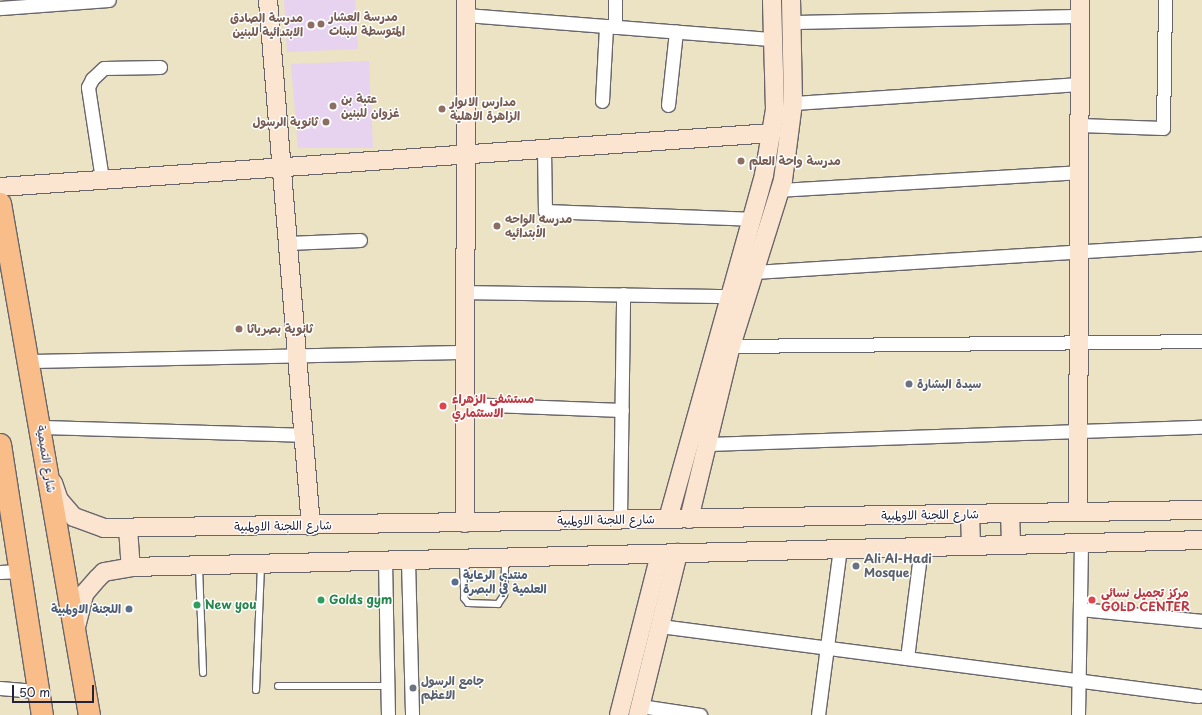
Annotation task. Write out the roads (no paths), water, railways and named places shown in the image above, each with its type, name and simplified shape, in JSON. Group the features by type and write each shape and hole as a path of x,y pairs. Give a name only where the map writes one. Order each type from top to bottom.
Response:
{"main road":[{"path":"268,0 311,526"},
{"path":"668,519 728,296 764,175 772,133 774,39 772,0"},
{"path":"690,519 731,346 781,185 794,103 790,0"},
{"path":"465,523 466,8"},
{"path":"1078,511 1080,8"},
{"path":"0,187 772,133"},
{"path":"764,175 781,185"},
{"name":"شارع التميمية","path":"0,203 27,361 41,427 89,715"},
{"path":"0,444 10,571 38,691 42,715"},
{"name":"شارع اللجنة الاولمبية","path":"47,464 59,500 74,517 92,527 311,526 620,519 1202,510"},
{"path":"1010,513 1011,545"},
{"path":"970,514 971,546"},
{"path":"128,528 131,567"},
{"path":"75,628 78,607 98,578 104,572 131,567 1202,540"},
{"path":"625,690 641,705 678,553"},
{"path":"619,715 660,554"}],"street":[{"path":"0,8 109,0"},
{"path":"602,101 610,26 615,0"},
{"path":"1079,126 1162,128 1165,0"},
{"path":"466,8 610,26 774,39"},
{"path":"791,22 1080,8"},
{"path":"668,105 676,31"},
{"path":"102,180 88,87 92,79 104,68 160,67"},
{"path":"794,103 1080,84"},
{"path":"544,149 545,211 750,219"},
{"path":"781,185 1079,172"},
{"path":"288,243 360,240"},
{"path":"753,272 1202,244"},
{"path":"465,292 728,296"},
{"path":"620,519 623,294"},
{"path":"731,346 1079,344 1202,341"},
{"path":"27,361 296,354 465,352"},
{"path":"465,404 622,410"},
{"path":"41,427 303,435"},
{"path":"708,444 1202,427"},
{"path":"1078,715 1081,543"},
{"path":"907,658 921,547"},
{"path":"818,715 840,549"},
{"path":"385,560 388,715"},
{"path":"408,560 412,715"},
{"path":"1080,609 1202,621"},
{"path":"660,626 1198,696"},
{"path":"0,688 38,691"},
{"path":"641,705 700,715"}],"lane":[{"path":"463,558 464,598 468,603 498,604 504,596 506,557"},
{"path":"256,690 261,564"},
{"path":"199,565 203,673"},
{"path":"278,686 387,686"}],"place":[{"name":"مدرسة العشار المتوسطة للبنات","path":"321,24"},
{"name":"مدرسة الصادق الابتدائية للبنين","path":"311,25"},
{"name":"عتبة بن غزوان للبنين","path":"333,106"},
{"name":"مدارس الانوار الزاهرة الاهلية","path":"442,109"},
{"name":"ثانوية الرسول","path":"326,122"},
{"name":"مدرسة واحة العلم","path":"741,161"},
{"name":"مدرسه الواحه الأبتدائيه","path":"497,226"},
{"name":"ثانوية بصرياثا","path":"239,329"},
{"name":"سيدة البشارة","path":"909,384"},
{"name":"مستشفى الزهراء الاستثماري","path":"443,406"},
{"name":"Ali Al-Hadi Mosque","path":"856,566"},
{"name":"منتدى الرعاية العلمية في البصرة","path":"455,582"},
{"name":"Golds gym","path":"321,600"},
{"name":"مركز تجميل نسائي GOLD CENTER","path":"1092,600"},
{"name":"New you","path":"197,605"},
{"name":"اللجنة الاولمبية","path":"129,609"},
{"name":"جامع الرسول الاعظم","path":"413,688"}]}
